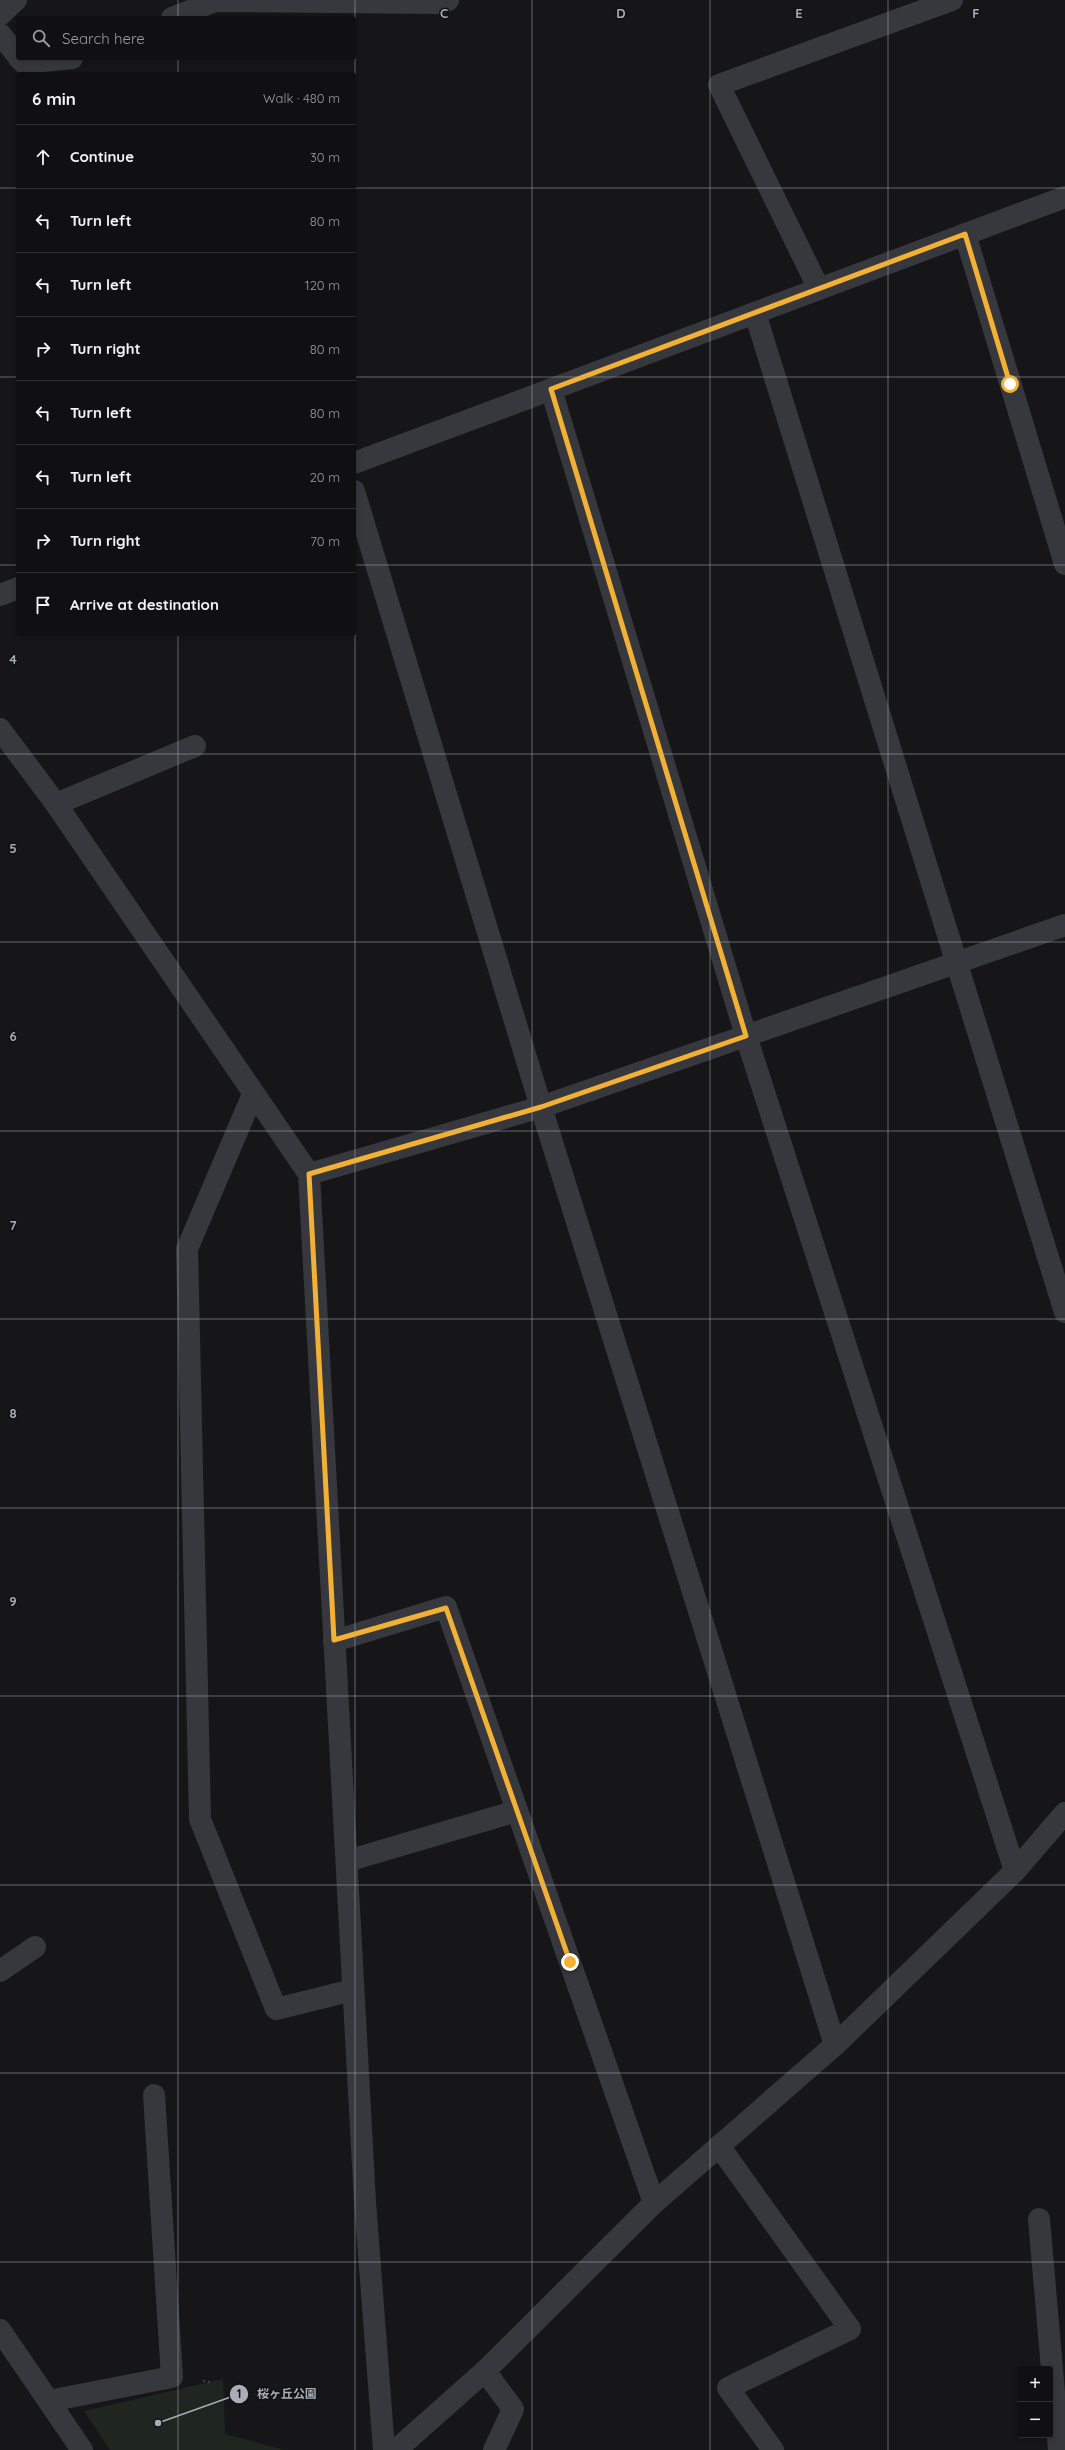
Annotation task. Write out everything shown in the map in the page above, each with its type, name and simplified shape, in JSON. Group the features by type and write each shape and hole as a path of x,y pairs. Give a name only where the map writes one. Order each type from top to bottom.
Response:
{"street":[{"path":"0,15 16,0"},
{"path":"177,16 215,1 439,3 448,0"},
{"path":"819,289 719,85 952,0"},
{"path":"0,34 16,53"},
{"path":"22,60 24,63 53,60"},
{"path":"356,462 1065,197"},
{"path":"965,234 1065,564"},
{"path":"755,313 1065,1312"},
{"path":"551,389 746,1036 1015,1871"},
{"path":"356,498 541,1107 835,2045"},
{"path":"0,595 16,589"},
{"path":"0,729 56,804 309,1174 365,2202 384,2450"},
{"path":"56,804 195,746"},
{"path":"309,1174 541,1107 1065,925"},
{"path":"253,1094 187,1250 200,1819 276,2010 353,1990"},
{"path":"334,1640 446,1608 654,2203"},
{"path":"346,1860 517,1811"},
{"path":"396,2450 485,2371 654,2203 835,2045 1015,1871 1065,1813"},
{"path":"0,1971 35,1947"},
{"path":"49,2402 172,2377 154,2095"},
{"path":"719,2146 850,2329 728,2388 773,2450"},
{"path":"1039,2219 1059,2450"},
{"path":"0,2330 82,2450"},
{"path":"485,2371 513,2409 494,2450"}],"shaded area":[{"path":"223,2379 225,2434 285,2450 110,2450 84,2411"}],"place":[{"name":"桜ヶ丘公園","path":"158,2423"}],"route":[{"path":"570,1962 446,1608 334,1640 309,1174 541,1107 746,1036 551,389 965,234 1010,384"}]}
